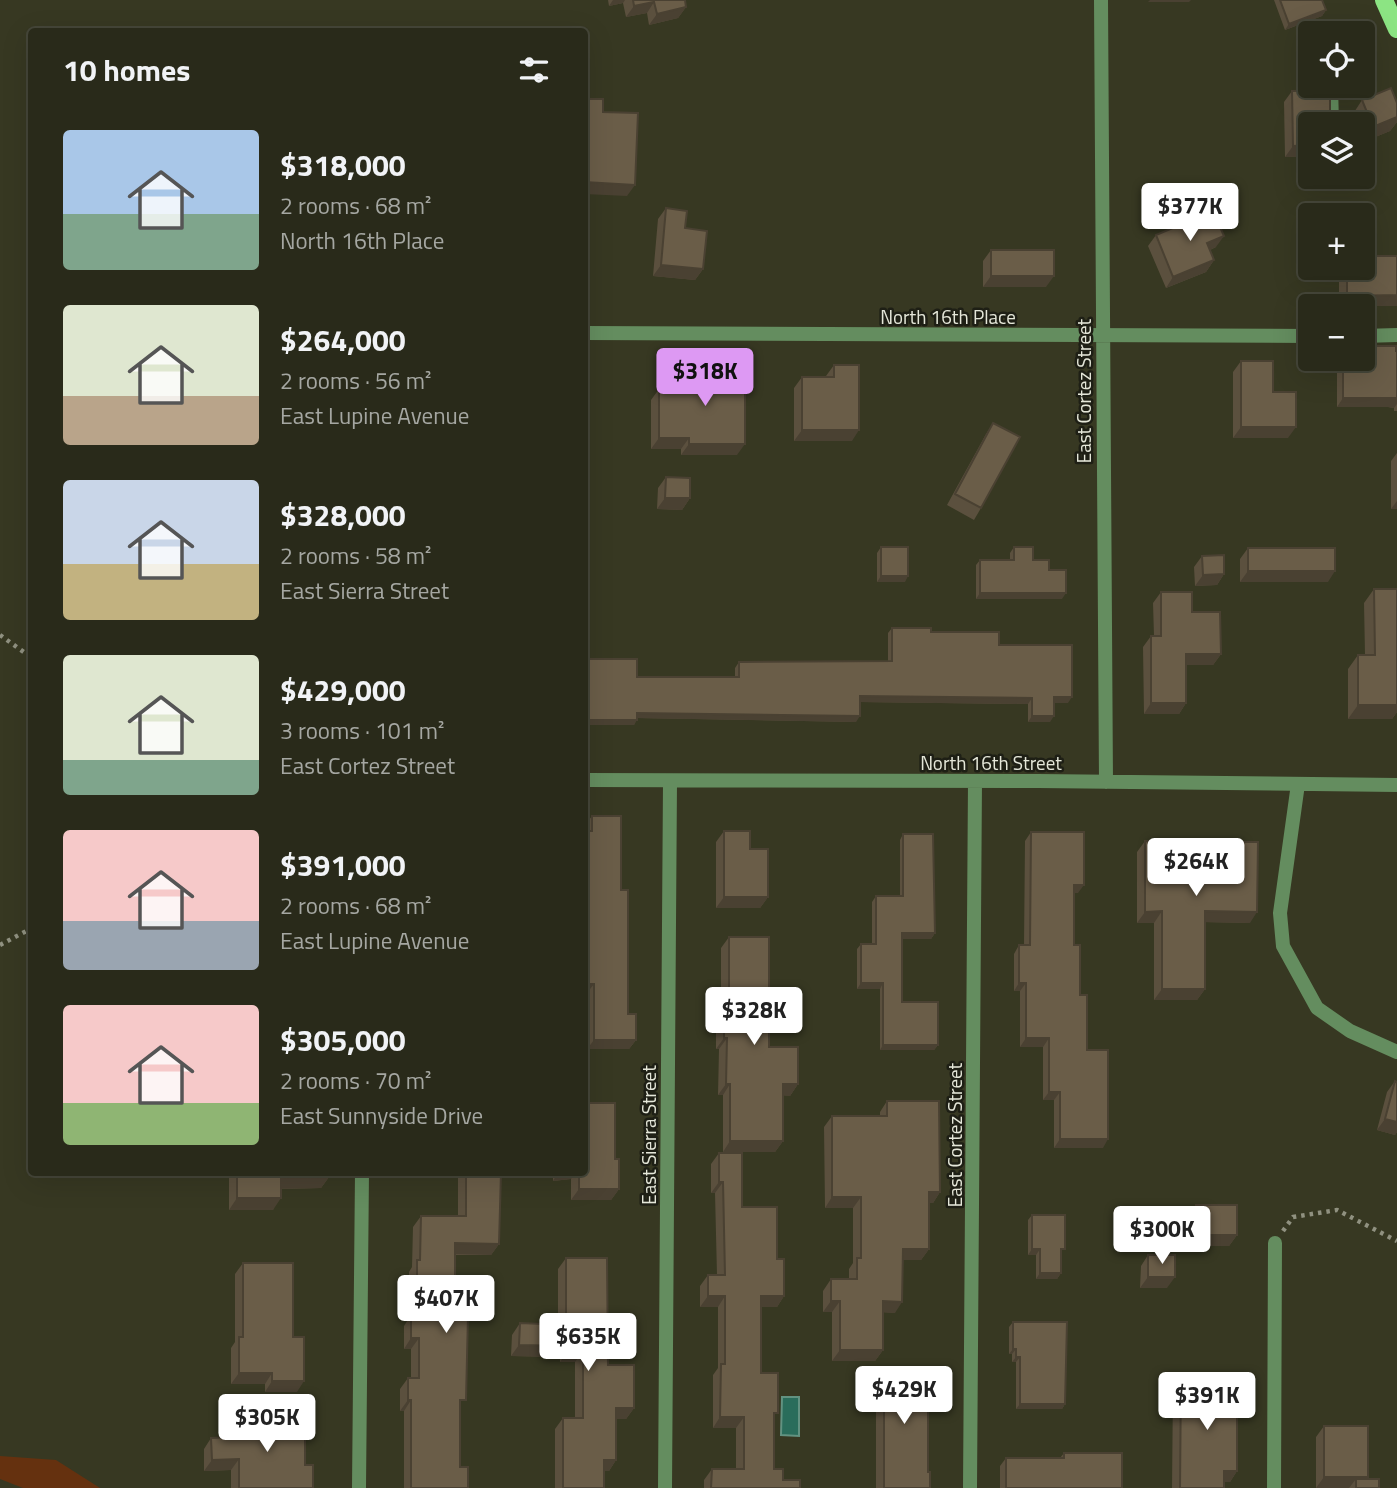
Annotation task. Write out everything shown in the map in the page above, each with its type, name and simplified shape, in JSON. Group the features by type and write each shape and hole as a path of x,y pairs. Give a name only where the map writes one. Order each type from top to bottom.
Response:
{"main road":[{"path":"1384,0 1397,29"}],"street":[{"name":"East Cortez Street","path":"1101,0 1106,782"},
{"name":"North 16th Place","path":"588,333 1298,336"},
{"path":"1375,335 1397,335"},
{"name":"North 16th Street","path":"588,780 1397,785"},
{"name":"East Cortez Street","path":"970,1488 975,781"},
{"name":"East Sierra Street","path":"665,1488 670,782"},
{"path":"1298,784 1280,913 1283,946 1317,1008 1350,1031 1397,1052"},
{"path":"359,1488 362,1176"},
{"path":"1274,1488 1275,1243"}],"path":[{"path":"0,635 28,655"},
{"path":"0,945 28,930"},
{"path":"1275,1243 1293,1217 1337,1210 1397,1241"}],"shaded area":[{"path":"0,1456 56,1460 100,1488 23,1488 0,1479"}],"water":[{"path":"782,1397 799,1397 799,1436 781,1435"}],"building":[{"path":"633,0 685,0 686,7 657,14 654,2 634,6"},
{"path":"1280,0 1322,0 1326,10 1289,24"},
{"path":"1391,88 1397,103 1397,117 1375,126 1375,112 1367,112 1362,100 1375,98 1375,95"},
{"path":"1292,91 1298,91 1298,98 1330,98 1330,112 1298,112 1298,146 1293,146"},
{"path":"588,99 603,99 603,112 638,113 635,185 588,182"},
{"path":"666,208 687,211 685,228 707,231 703,269 661,265"},
{"path":"1213,211 1224,236 1207,243 1214,260 1173,277 1156,235"},
{"path":"991,250 1054,250 1054,276 991,276"},
{"path":"1375,256 1397,256 1397,295 1347,294 1347,280 1375,280"},
{"path":"1375,346 1396,346 1397,398 1343,398 1343,371 1375,371"},
{"path":"1241,361 1273,361 1273,392 1296,392 1296,427 1241,427"},
{"path":"834,365 859,365 859,430 802,430 802,377 834,377"},
{"path":"745,371 745,444 689,444 689,438 659,438 659,389 674,389 674,373"},
{"path":"993,423 1020,437 981,508 955,494"},
{"path":"666,477 690,478 690,498 665,498"},
{"path":"881,547 908,547 908,576 881,576"},
{"path":"1014,547 1033,547 1033,560 1049,560 1049,570 1066,570 1066,593 980,593 980,560 1014,560"},
{"path":"1248,548 1335,548 1335,571 1248,571"},
{"path":"1224,555 1224,574 1203,575 1202,556"},
{"path":"1374,589 1397,589 1397,705 1358,705 1358,655 1375,655"},
{"path":"1161,592 1192,592 1192,612 1220,612 1221,654 1186,654 1186,703 1151,703 1151,636 1161,636"},
{"path":"892,628 931,628 931,632 999,632 999,645 1072,645 1072,697 1054,697 1054,716 1032,716 1032,698 860,696 860,716 637,713 637,720 588,720 588,659 637,659 637,677 739,677 739,662 892,661"},
{"path":"592,816 621,816 621,890 628,890 628,1014 636,1014 636,1040 594,1040 594,984 588,984 588,831 592,831"},
{"path":"724,831 750,831 750,849 768,849 768,897 724,897"},
{"path":"1031,832 1084,832 1084,885 1074,885 1074,945 1080,945 1080,995 1087,995 1087,1050 1108,1050 1108,1139 1060,1139 1060,1092 1049,1092 1049,1038 1026,1038 1026,983 1019,983 1019,945 1030,945"},
{"path":"903,834 933,834 935,933 902,933 902,1002 938,1002 938,1045 883,1045 883,983 861,983 861,944 876,944 876,896 903,896"},
{"path":"1145,841 1258,842 1257,912 1205,911 1205,989 1162,989 1162,911 1145,912"},
{"path":"729,937 769,937 769,1047 798,1047 798,1084 783,1084 783,1141 730,1141 730,1084 726,1084 727,1038 724,1038 724,995 729,995"},
{"path":"1395,1081 1397,1082 1397,1122 1385,1119"},
{"path":"887,1101 939,1101 940,1192 929,1192 929,1249 903,1249 902,1302 883,1301 883,1350 840,1350 840,1301 831,1301 831,1279 857,1279 857,1258 861,1258 861,1197 832,1197 832,1116 887,1116"},
{"path":"588,1103 615,1103 615,1159 619,1159 619,1189 579,1189 579,1176 588,1176"},
{"path":"719,1153 742,1153 742,1207 777,1207 777,1259 784,1259 784,1296 761,1296 761,1373 778,1373 778,1413 774,1413 774,1469 783,1469 783,1480 800,1480 800,1488 711,1488 712,1469 744,1469 744,1417 720,1417 721,1364 725,1364 725,1296 708,1296 708,1275 725,1275 723,1182 719,1182"},
{"path":"237,1176 329,1176 281,1178 281,1198 237,1198"},
{"path":"466,1176 501,1176 499,1244 455,1243 455,1315 468,1315 466,1400 460,1400 460,1467 468,1467 468,1488 411,1488 411,1400 408,1400 408,1378 419,1378 419,1338 411,1338 411,1315 417,1315 417,1260 420,1260 421,1216 466,1216"},
{"path":"1196,1205 1237,1205 1237,1235 1196,1235"},
{"path":"1032,1215 1065,1215 1065,1249 1061,1249 1061,1273 1040,1273 1040,1249 1032,1249"},
{"path":"1148,1255 1175,1255 1175,1277 1148,1277"},
{"path":"566,1258 607,1258 608,1365 634,1365 634,1408 616,1408 616,1460 604,1460 604,1488 563,1488 563,1418 583,1418 583,1351 568,1351 568,1346 519,1345 520,1323 566,1325"},
{"path":"243,1263 293,1263 293,1337 304,1337 304,1381 272,1381 272,1373 239,1373 239,1337 243,1337"},
{"path":"1013,1322 1067,1322 1065,1404 1020,1404 1020,1357 1016,1357 1016,1349 1013,1349"},
{"path":"869,1369 928,1369 930,1488 884,1488 884,1392 869,1392"},
{"path":"1181,1374 1226,1374 1226,1405 1237,1405 1237,1471 1224,1471 1224,1488 1180,1488"},
{"path":"233,1420 305,1420 305,1465 313,1465 313,1488 239,1488 239,1459 212,1460 211,1438 233,1437"},
{"path":"1324,1426 1368,1426 1368,1477 1324,1477"},
{"path":"1064,1453 1122,1453 1122,1488 1006,1488 1006,1458 1064,1458"},
{"path":"1356,1479 1379,1479 1379,1488 1356,1488"}]}
